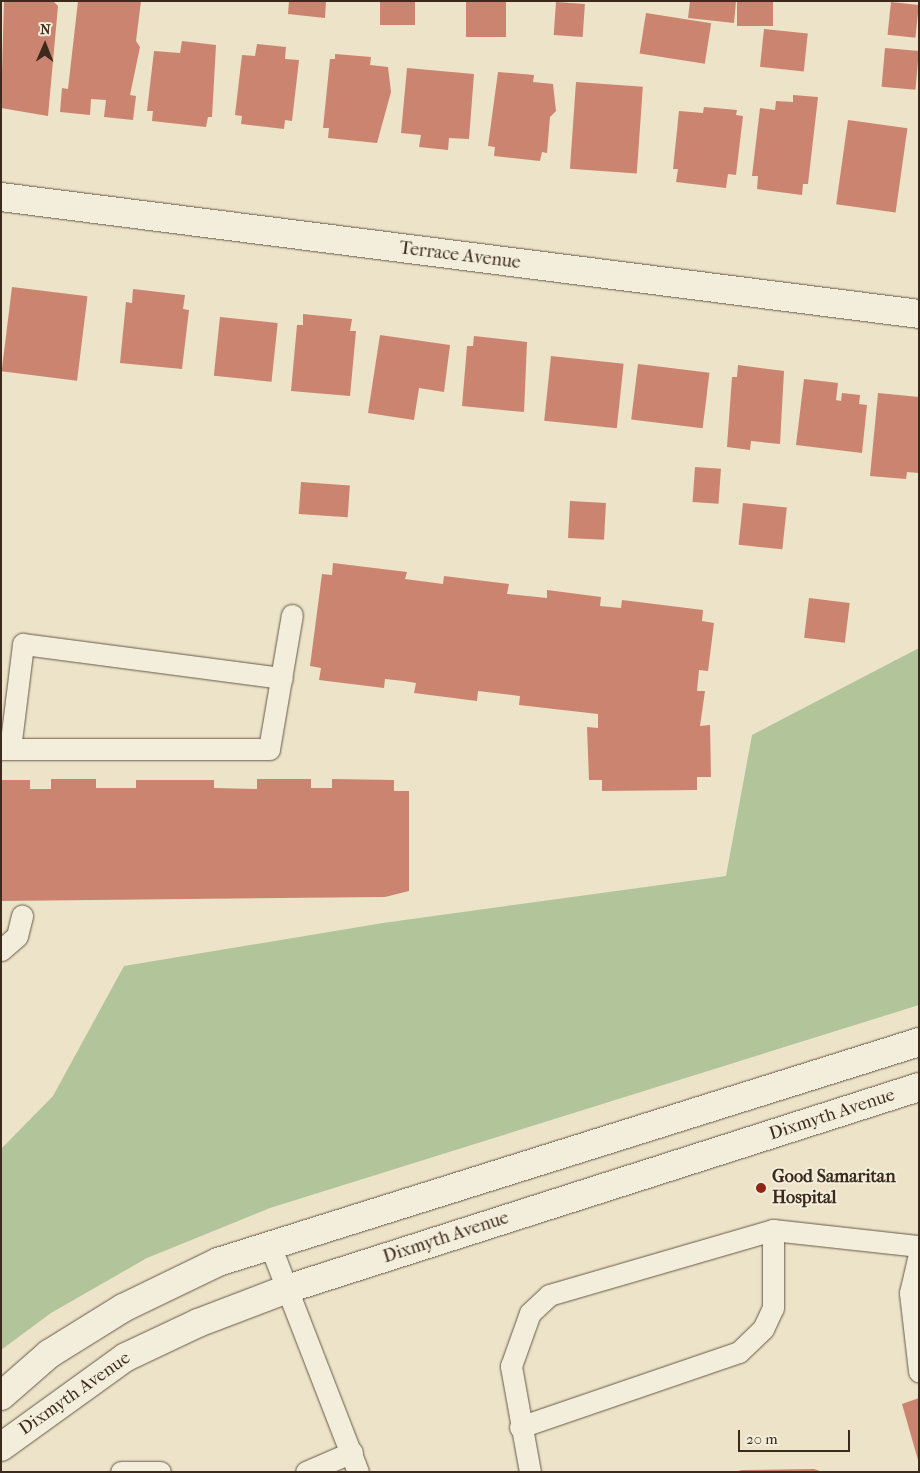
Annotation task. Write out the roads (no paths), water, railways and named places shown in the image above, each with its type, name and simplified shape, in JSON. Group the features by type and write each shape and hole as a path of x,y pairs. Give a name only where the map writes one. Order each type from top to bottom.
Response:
{"street":[{"name":"Terrace Avenue","path":"1,198 919,314"},
{"path":"1,1396 49,1354 123,1308 218,1262 919,1042"},
{"name":"Dixmyth Avenue","path":"1,1447 126,1357 198,1323 287,1289 919,1087"}],"lane":[{"path":"282,678 23,644 6,749 269,749 282,678 292,615"},
{"path":"1,950 17,936 22,916"},
{"path":"530,1472 520,1427 511,1366 530,1313 549,1295 772,1230 919,1246"},
{"path":"520,1427 739,1352 763,1329 773,1308 772,1230"},
{"path":"270,1245 355,1462 306,1472"},
{"path":"919,1254 910,1293 919,1371"},
{"path":"121,1472 160,1472"}],"place":[{"name":"Good Samaritan Hospital","path":"761,1188"}]}
